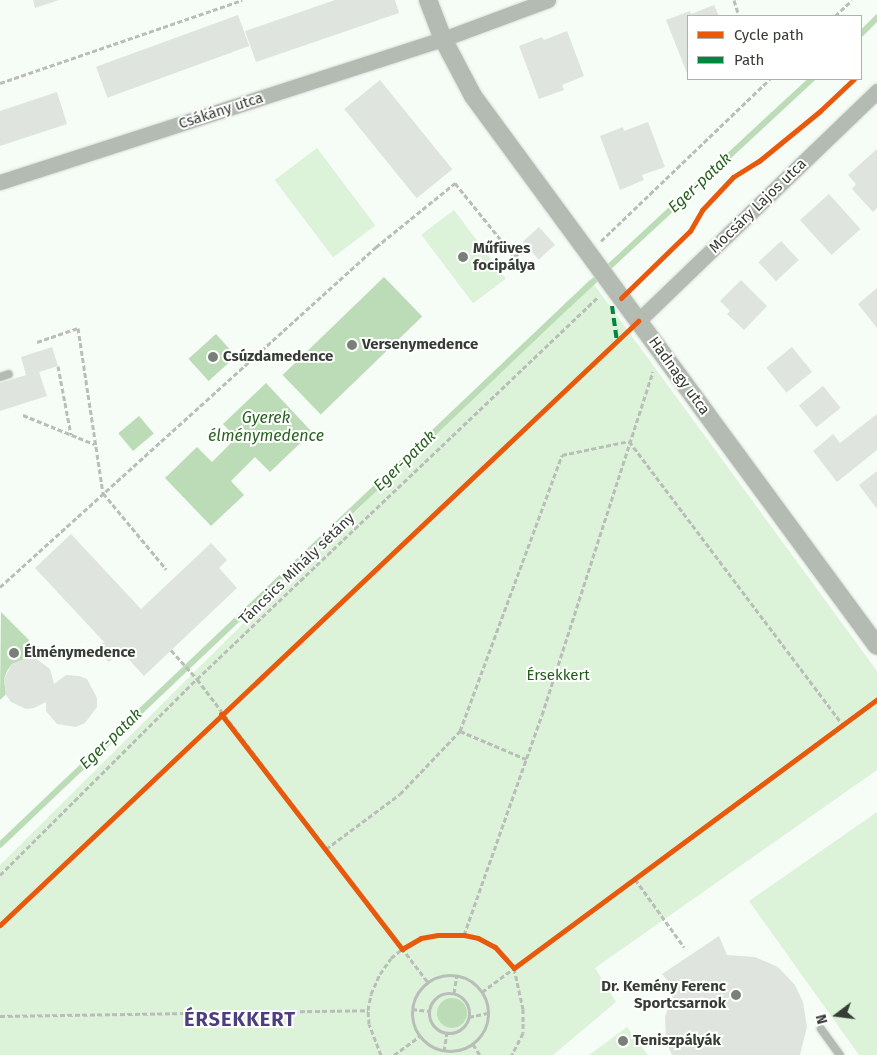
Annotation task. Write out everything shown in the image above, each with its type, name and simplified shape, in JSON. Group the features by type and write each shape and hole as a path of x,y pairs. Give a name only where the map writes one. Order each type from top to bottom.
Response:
{"street":[{"name":"Hadnagy utca","path":"428,0 443,39 474,96 588,254 606,289 638,321 877,646"},
{"name":"Csákány utca","path":"0,182 443,39 548,0"},
{"name":"Mocsáry Lajos utca","path":"638,321 877,92"}],"lane":[{"path":"0,377 9,374"},
{"path":"821,1029 840,1055"}],"path":[{"path":"0,83 242,0"},
{"path":"734,0 739,15"},
{"path":"836,15 852,0"},
{"path":"761,80 763,85"},
{"path":"588,254 769,80"},
{"path":"0,587 376,247 455,183 514,256 530,250"},
{"path":"36,342 78,328 102,493 166,569"},
{"path":"58,366 72,435"},
{"path":"464,935 527,759 655,368"},
{"path":"22,415 94,444"},
{"path":"630,441 843,725"},
{"path":"326,849 400,794 460,731 562,455 630,441"},
{"path":"171,650 197,680 221,714 428,982"},
{"path":"482,992 877,699"},
{"path":"214,721 228,708"},
{"path":"460,731 527,759"},
{"path":"635,879 684,947"},
{"path":"381,1055 368,1024 368,1010 371,994 380,974 391,958 421,938 438,935 464,935 478,938 495,947 514,968 522,1009 523,1033 512,1055"},
{"path":"446,975 457,976 471,982 482,992 488,1013 486,1025 481,1036 473,1044 462,1050 444,1051 427,1044 419,1037 413,1024 412,1009 415,997 428,982 446,975"},
{"path":"454,993 457,976"},
{"path":"447,993 454,993 465,1000 468,1006 469,1017 460,1030 447,1034 435,1028 431,1022 429,1011 435,998 447,993"},
{"path":"412,1009 429,1011"},
{"path":"0,1016 368,1010"},
{"path":"469,1017 488,1013"},
{"path":"444,1051 447,1034"},
{"path":"394,1055 419,1037"},
{"path":"473,1044 480,1055"}],"green space":[{"path":"317,148 375,225 333,257 275,180"},
{"name":"Műfüves focipálya","path":"454,210 506,279 473,303 421,235"},
{"name":"Érsekkert","path":"590,279 877,671 877,770 595,968 616,1002 553,1055 0,1055 0,865"},
{"path":"877,812 877,1055 859,1055 749,901"},
{"name":"Teniszpályák","path":"627,1027 648,1055 589,1055"}],"water":[{"name":"Versenymedence","path":"384,277 422,317 321,415 283,375"},
{"name":"Csúzdamedence","path":"216,334 236,356 209,381 189,359"},
{"name":"Gyerek élménymedence","path":"266,383 312,432 270,472 255,457 231,481 244,495 211,526 165,478 197,447 212,462 236,438 223,424"},
{"path":"139,416 154,434 133,451 118,433"},
{"name":"Élménymedence","path":"1,612 29,640 27,643 28,658 12,664 7,671 4,679 6,694 0,700"},
{"path":"452,998 463,1002 467,1013 463,1024 452,1028 441,1024 437,1013 441,1002"}],"building":[{"path":"33,0 59,0 35,8"},
{"path":"335,0 395,0 399,13 256,62 245,31"},
{"path":"714,5 719,15 687,15 687,73 666,20 690,11 691,14"},
{"path":"238,15 249,46 107,98 96,67"},
{"path":"567,31 584,76 562,85 564,90 539,99 519,46 542,37 544,40"},
{"path":"380,80 452,169 417,198 344,109"},
{"path":"57,92 67,124 0,146 0,111"},
{"path":"648,122 665,167 642,175 644,180 620,190 600,136 623,127 624,131"},
{"path":"877,149 877,208 873,212 852,189 856,184 848,175"},
{"path":"829,194 860,229 831,255 800,220"},
{"path":"539,227 555,245 539,260 523,242"},
{"path":"781,241 799,260 776,281 758,262"},
{"path":"741,280 767,306 744,330 727,314 730,311 720,301"},
{"path":"877,288 877,328 858,304"},
{"path":"52,347 58,366 39,372 47,396 0,411 0,383 26,375 21,357"},
{"path":"792,347 812,372 786,393 766,368"},
{"path":"823,386 841,408 817,427 799,406"},
{"path":"877,414 877,450 837,482 813,451 833,434 840,443"},
{"path":"877,471 877,509 859,485"},
{"path":"71,534 141,609 211,543 227,560 219,568 237,588 144,676 121,651 109,662 96,648 104,642 35,568"},
{"path":"28,658 35,658 50,669 54,684 66,675 87,679 97,698 97,707 85,723 76,727 57,724 46,711 46,702 34,708 26,709 11,702 6,695 4,679 12,664"},
{"name":"Dr. Kemény Ferenc Sportcsarnok","path":"719,936 727,955 755,957 778,967 795,985 803,1002 807,1027 800,1055 672,1055 666,1042 665,1017 675,989 662,974"}],"waterway":[{"name":"Eger-patak","path":"862,33 877,18"},
{"name":"Eger-patak","path":"0,845 568,305 811,80"}],"marked path":[{"path":"612,306 617,342"}],"cycle path":[{"path":"621,298 690,231 702,210 733,177 759,161 820,111 853,80"},
{"path":"0,925 638,321"},
{"path":"221,714 402,949 421,938 438,935 464,935 478,938 495,947 514,968 877,699"}],"place":[{"name":"Műfüves focipálya","path":"463,257"},
{"name":"Versenymedence","path":"352,345"},
{"name":"Csúzdamedence","path":"213,357"},
{"name":"Élménymedence","path":"14,653"},
{"name":"Dr. Kemény Ferenc Sportcsarnok","path":"736,995"},
{"name":"Teniszpályák","path":"623,1041"}],"district":[{"name":"ÉRSEKKERT","path":"240,1019"}]}
